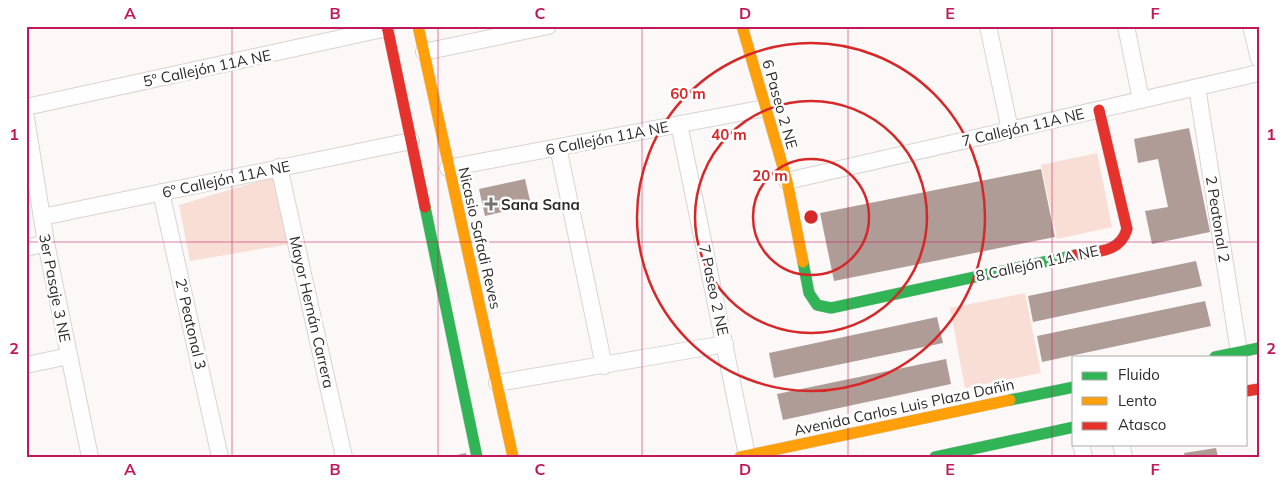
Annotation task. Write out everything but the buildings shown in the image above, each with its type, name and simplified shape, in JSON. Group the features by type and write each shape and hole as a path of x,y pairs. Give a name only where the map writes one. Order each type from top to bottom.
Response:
{"street":[{"name":"Nicasio Safadi Reves","path":"418,26 513,457"},
{"path":"424,52 548,26"},
{"name":"6 Paseo 2 NE","path":"742,26 787,182 809,293 817,305"},
{"path":"988,26 1010,130"},
{"path":"1126,26 1142,100"},
{"path":"1251,26 1259,59"},
{"path":"387,27 477,457"},
{"name":"5º Callejón 11A NE","path":"26,107 387,27"},
{"name":"7 Callejón 11A NE","path":"787,182 1259,73"},
{"name":"2 Peatonal 2","path":"1197,87 1238,352"},
{"name":"6 Callejón 11A NE","path":"448,168 765,108"},
{"name":"8 Callejón 11A NE","path":"817,305 831,308 1116,246 1124,240 1127,229 1098,110"},
{"name":"3er Pasaje 3 NE","path":"26,118 46,243 90,457"},
{"name":"7 Paseo 2 NE","path":"679,124 725,344 744,456"},
{"name":"6º Callejón 11A NE","path":"42,217 411,141"},
{"path":"558,147 604,366"},
{"name":"Mayor Hernán Carrera","path":"279,167 344,457"},
{"name":"2º Peatonal 3","path":"161,192 220,457"},
{"path":"26,248 46,243"},
{"path":"497,383 725,344"},
{"path":"1220,356 1259,348"},
{"path":"26,365 69,356"},
{"name":"Avenida Carlos Luis Plaza Dañin","path":"744,456 1072,386"},
{"path":"935,457 1072,427"}],"shaded area":[{"path":"1097,153 1112,227 1057,239 1041,165"},
{"path":"273,177 290,244 190,261 179,205"},
{"path":"1025,293 1041,373 965,388 950,308"}],"traffic: fast":[{"path":"425,207 477,457"},
{"path":"803,262 809,293 817,305 831,308 1076,255"},
{"path":"1220,356 1259,348"},
{"path":"1010,400 1072,387"},
{"path":"935,457 1072,427"}],"traffic: slow":[{"path":"418,26 513,457"},
{"path":"742,26 787,181 803,262"},
{"path":"740,457 1010,400"}],"traffic: jam":[{"path":"387,26 425,207"},
{"path":"1076,255 1114,247 1124,237 1127,229 1099,110"},
{"path":"1248,391 1259,389"}],"place":[{"name":"Sana Sana","path":"491,204"}]}
